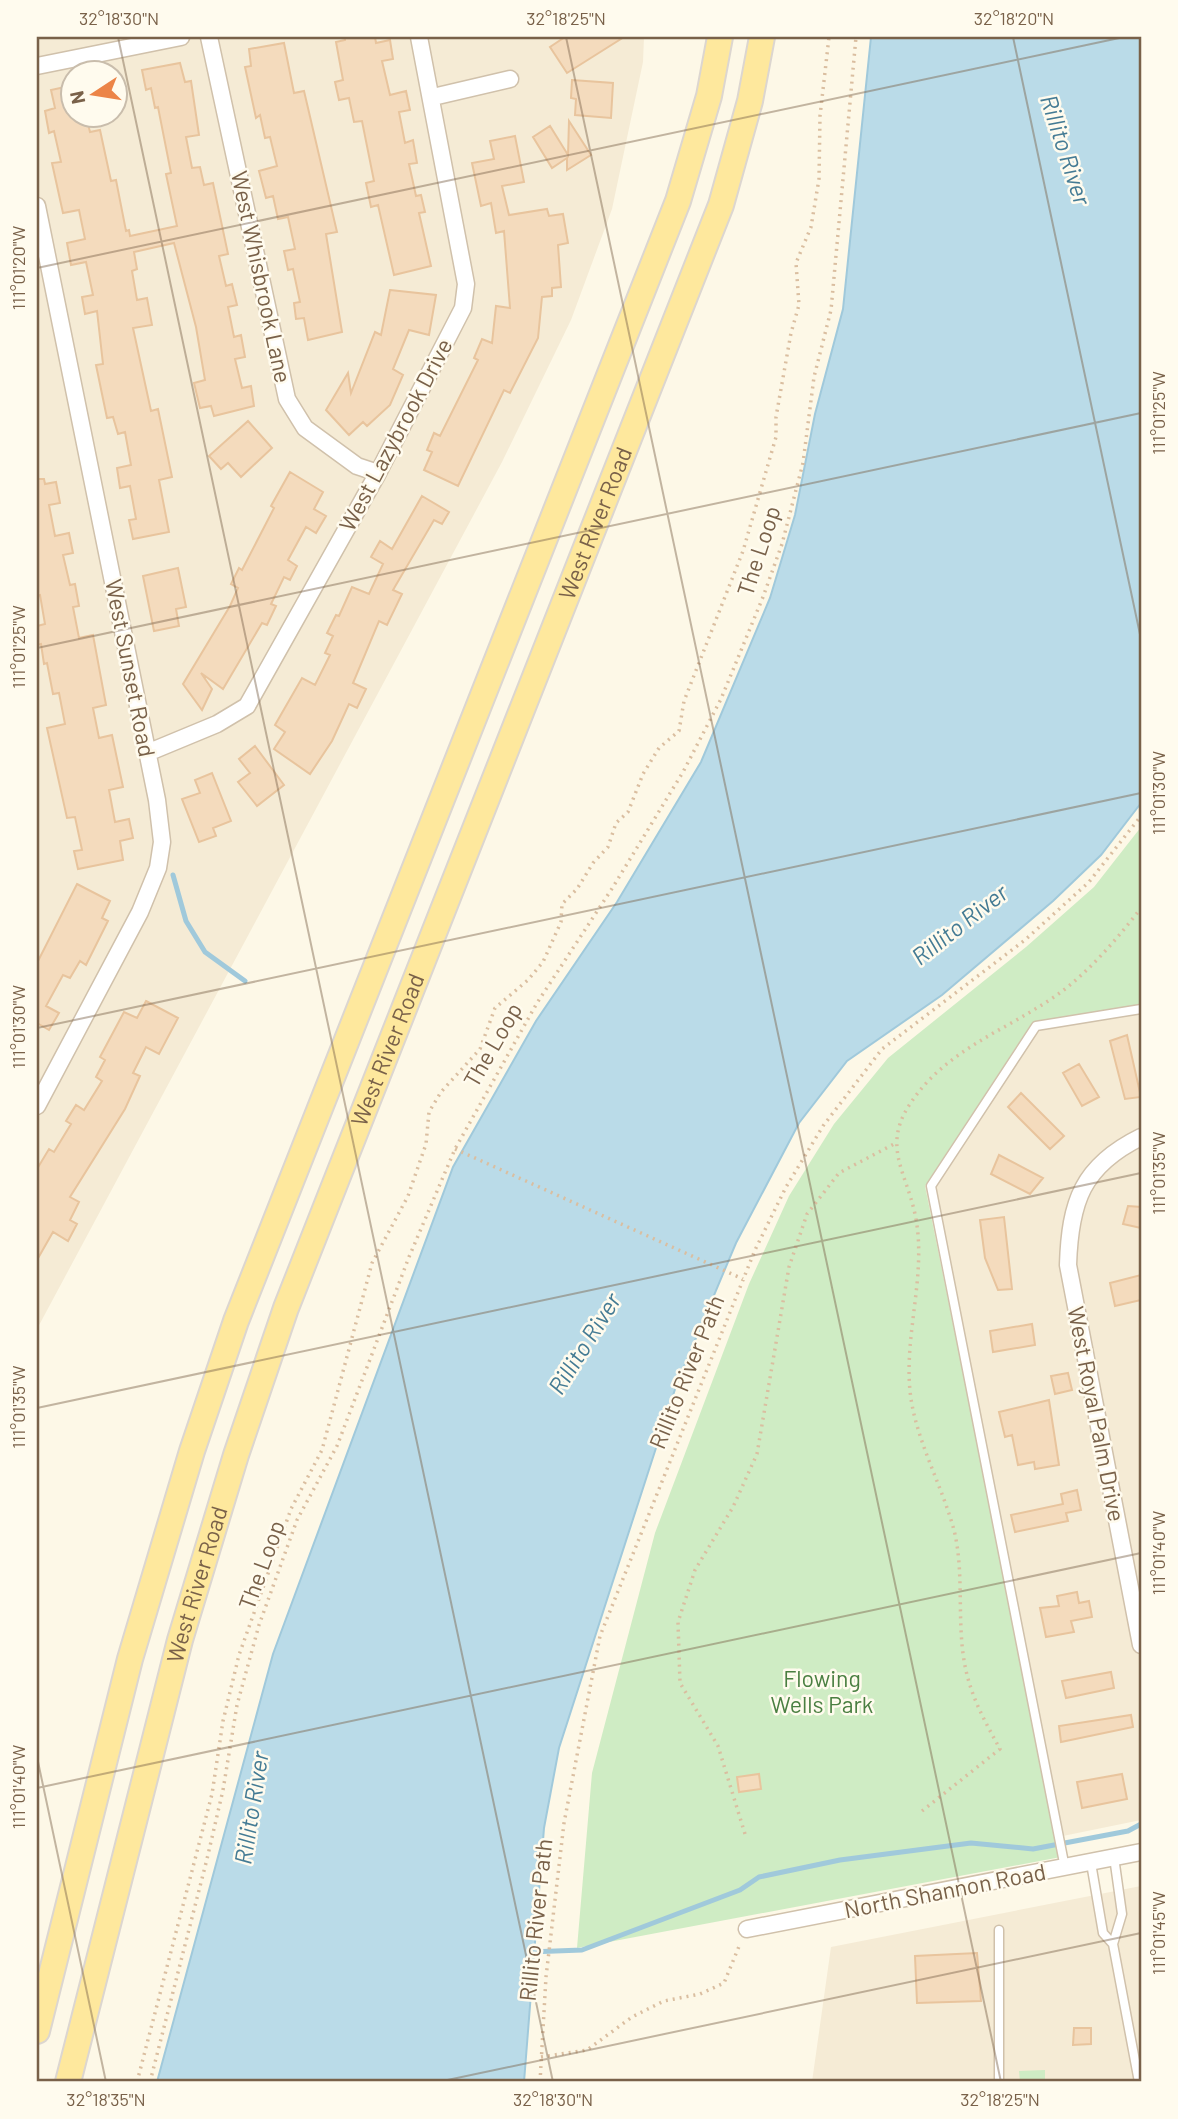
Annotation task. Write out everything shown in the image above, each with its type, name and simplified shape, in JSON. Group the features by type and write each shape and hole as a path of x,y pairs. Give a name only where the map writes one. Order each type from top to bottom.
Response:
{"main road":[{"name":"West River Road","path":"37,2031 131,1659 192,1451 241,1308 678,201 709,96 720,37"},
{"name":"West River Road","path":"68,2082 180,1640 236,1455 286,1308 721,205 750,102 762,37"},
{"path":"447,787 484,804"}],"street":[{"path":"37,66 181,37"},
{"name":"West Whisbrook Lane","path":"209,37 287,399 305,428 357,466 378,473"},
{"name":"West Lazybrook Drive","path":"147,753 217,724 247,706 378,473 457,322 466,297 433,97 419,37"},
{"path":"433,97 510,79"},
{"name":"West Sunset Road","path":"37,206 147,753 162,842 158,868 140,912 37,1106"},
{"name":"West Royal Palm Drive","path":"1141,1137 1114,1150 1082,1187 1069,1222 1068,1265 1141,1645"},
{"name":"North Shannon Road","path":"747,1929 1141,1852"}],"lane":[{"path":"1065,1868 931,1186 1036,1027 1141,1009"},
{"path":"1114,1857 1122,1914 1113,1944 1139,2082"},
{"path":"1091,1863 1103,1933 1113,1944"},
{"path":"999,1930 999,2082"}],"path":[{"path":"137,2082 212,1794 223,1721 246,1630 291,1509 322,1450 344,1366 355,1337 364,1287 381,1245 396,1224 408,1196 426,1143 429,1112 441,1092 480,1049 495,1007 528,980 543,962 561,922 562,904 608,848 616,823 628,812 643,774 659,748 679,731 684,701 743,551 776,437 776,417 791,333 799,305 796,263 811,227 819,179 820,116 829,37"},
{"name":"The Loop","path":"150,2082 223,1790 236,1705 259,1625 297,1520 337,1446 409,1257 455,1149 537,1003 613,887 683,772 721,699 782,544 803,463 814,377 831,310 856,37"},
{"name":"Rillito River Path","path":"540,2082 546,1978 564,1823 600,1636 743,1279 786,1187 823,1126 882,1049 1025,940 1089,882 1141,816"},
{"path":"744,1834 718,1746 680,1683 678,1622 695,1570 733,1507 757,1454 789,1267 807,1214 839,1173 894,1144"},
{"path":"455,1149 743,1279"},
{"path":"541,2057 587,2050 632,2017 664,2001 700,1994 724,1983 747,1929"}],"shaded area":[{"path":"37,37 644,37 643,62 612,209 571,320 502,462 37,1329"},
{"path":"1141,1004 1141,1820 1058,1837 925,1186 1032,1023"},
{"path":"1141,1886 1141,2082 812,2082 831,1947"}],"green space":[{"name":"Flowing Wells Park","path":"1141,827 1141,1004 1032,1023 925,1186 1061,1857 577,1948 592,1773 655,1533 749,1284 789,1196 834,1124 888,1058 1026,947 1094,887"},
{"path":"1045,2070 1045,2082 1020,2082 1019,2071"}],"water":[{"name":"Rillito River","path":"871,37 1141,37 1141,803 1101,855 1053,901 942,995 847,1061 799,1123 736,1243 677,1383 559,1748 544,1828 524,2082 157,2082 273,1654 453,1167 536,1021 617,902 701,762 770,598 795,515 815,414 843,309"}],"building":[{"path":"345,37 375,37 376,43 390,40 393,59 382,61 390,95 406,91 410,110 399,112 405,143 413,140 417,163 409,164 416,196 421,195 425,212 419,213 431,266 394,275 378,205 371,207 366,183 374,181 362,121 354,122 349,98 339,100 335,82 343,80 336,42 345,40"},
{"path":"565,37 624,37 567,73 550,47"},
{"path":"284,43 294,93 304,91 337,232 326,234 342,332 308,340 304,318 296,319 294,303 300,302 293,269 288,270 284,251 295,249 288,217 278,219 273,196 266,198 259,171 277,166 270,137 265,138 260,115 256,118 245,67 251,66 249,49"},
{"path":"180,63 185,82 191,81 199,135 186,137 192,168 200,167 204,185 213,183 228,254 219,256 226,286 232,284 237,305 228,307 234,337 241,335 245,357 235,359 242,388 251,386 254,406 214,416 211,406 200,408 194,383 205,380 196,327 174,243 134,252 137,269 132,271 137,300 147,298 152,325 133,328 151,411 158,409 172,477 159,480 169,532 133,539 129,520 136,519 130,486 120,488 117,468 131,465 125,432 118,434 113,417 107,418 96,365 103,364 97,311 85,314 82,297 93,295 86,262 71,265 67,243 85,239 79,210 63,213 52,163 61,162 54,131 49,133 45,111 55,108 51,90 60,88 60,130 100,130 111,181 116,180 126,231 129,230 130,236 177,226 166,174 171,173 158,107 155,108 151,88 146,90 142,70"},
{"path":"572,80 613,83 611,118 575,115 576,99 571,98"},
{"path":"569,121 591,155 567,170 567,158 552,168 533,137 550,126 568,155"},
{"path":"515,136 524,182 502,186 509,215 547,209 549,216 563,214 568,243 558,245 561,287 552,288 552,296 542,297 538,338 510,393 504,390 458,486 424,470 432,452 427,450 434,433 440,436 478,360 474,358 482,339 492,343 496,306 510,308 504,231 496,233 491,203 481,206 472,163 494,159 490,141"},
{"path":"390,290 436,295 429,335 409,330 393,369 403,375 390,405 367,426 363,422 349,435 326,410 348,373 351,393 375,332 381,335"},
{"path":"248,421 272,448 241,477 228,463 221,469 209,456"},
{"path":"290,472 323,492 314,509 326,516 316,533 306,527 288,560 297,566 290,580 284,577 271,604 276,606 267,625 262,623 223,689 201,673 212,689 202,710 183,684 230,606 238,588 231,584 239,568 242,570 274,508 271,506"},
{"path":"37,479 44,479 45,484 56,482 60,503 49,505 55,536 69,533 73,553 63,555 70,585 75,584 79,606 73,607 79,638 93,635 106,705 93,708 99,738 112,735 123,787 109,790 115,822 129,819 133,838 120,841 123,860 78,869 74,851 82,850 75,817 67,818 47,728 65,724 59,693 53,694 41,644 37,645 37,626 45,624 40,595 37,596"},
{"path":"422,496 449,512 442,524 434,520 393,590 402,594 387,625 379,621 353,683 366,689 357,708 349,704 332,741 310,774 274,749 285,732 275,725 302,678 315,685 330,655 325,653 333,636 327,633 336,615 339,616 352,587 369,594 383,564 371,557 380,541 392,549"},
{"path":"178,568 186,607 176,609 179,626 154,631 143,576"},
{"path":"255,746 284,785 257,806 238,782 250,773 239,759"},
{"path":"212,773 231,821 213,828 216,836 199,842 182,799 200,793 195,780"},
{"path":"77,884 110,901 102,918 108,921 86,965 80,961 70,978 63,975 46,1006 59,1013 49,1030 37,1023 37,963"},
{"path":"146,1001 178,1018 159,1054 146,1047 133,1073 140,1076 125,1109 70,1197 79,1202 70,1220 77,1224 68,1241 53,1232 37,1260 37,1169 49,1149 54,1152 71,1124 66,1121 76,1105 84,1110 102,1081 96,1077 105,1060 100,1057 124,1012 137,1018"},
{"path":"1127,1035 1141,1097 1125,1099 1110,1041"},
{"path":"1079,1064 1099,1097 1082,1106 1063,1073"},
{"path":"1021,1093 1064,1136 1050,1149 1008,1107"},
{"path":"999,1155 1043,1178 1030,1194 991,1174"},
{"path":"1128,1206 1141,1207 1141,1228 1123,1224"},
{"path":"1004,1217 1012,1289 998,1290 985,1258 980,1220"},
{"path":"1141,1275 1141,1300 1115,1306 1110,1283"},
{"path":"1032,1324 1035,1345 993,1352 990,1331"},
{"path":"1068,1373 1072,1390 1055,1394 1051,1376"},
{"path":"1049,1400 1059,1465 1035,1469 1034,1462 1018,1465 1012,1435 1005,1437 999,1412"},
{"path":"1077,1490 1081,1510 1066,1513 1068,1521 1015,1532 1011,1515 1063,1504 1061,1494"},
{"path":"1077,1592 1079,1603 1089,1601 1092,1617 1071,1621 1074,1632 1046,1637 1040,1608 1059,1606 1057,1596"},
{"path":"1111,1672 1114,1688 1066,1698 1062,1681"},
{"path":"1131,1715 1133,1727 1061,1742 1059,1726"},
{"path":"759,1774 761,1789 739,1792 737,1777"},
{"path":"1122,1774 1127,1799 1082,1808 1077,1782"},
{"path":"977,1953 981,2001 917,2003 915,1956"},
{"path":"1074,2028 1091,2028 1091,2044 1073,2045"}],"waterway":[{"path":"173,875 186,921 205,952 245,981"},
{"path":"529,1952 582,1950 740,1890 759,1877 840,1860 971,1843 1033,1849 1128,1831 1141,1824"}]}
